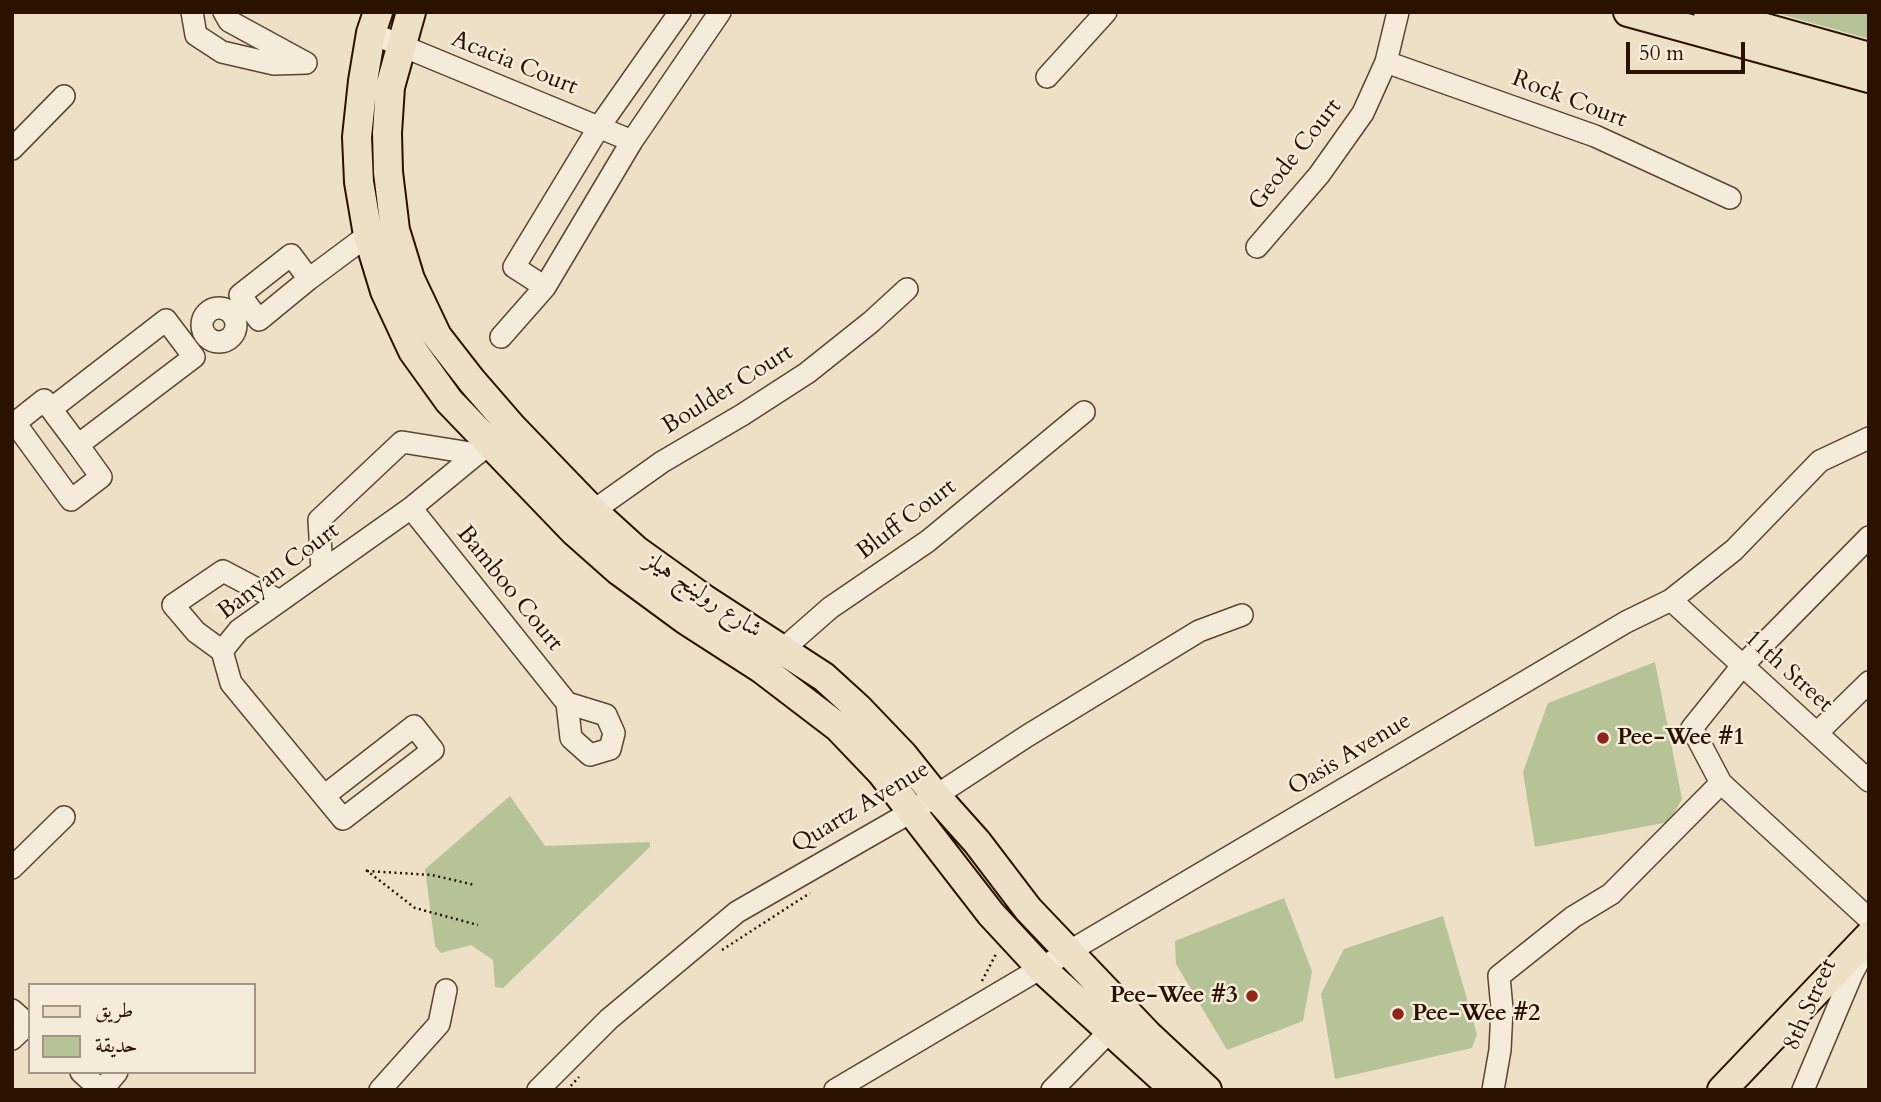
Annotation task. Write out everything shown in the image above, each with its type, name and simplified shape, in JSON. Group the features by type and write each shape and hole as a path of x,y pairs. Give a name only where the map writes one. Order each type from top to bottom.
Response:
{"main road":[{"name":"شارع رولينج هيلز","path":"411,12 390,87 388,172 395,230 410,279 437,336 584,521 638,584 686,620 762,669 838,727 881,772 991,914 1041,968 1175,1090"},
{"path":"1628,12 1869,78"},
{"path":"1708,12 1869,57"},
{"name":"شارع رولينج هيلز","path":"374,23 356,138 359,182 368,235 385,291 413,351 483,449 584,521 637,551 704,599 824,677 903,755 978,842 1028,909 1148,1035 1207,1090"},
{"path":"1724,1089 1869,936"}],"street":[{"path":"192,12 196,36 222,52 274,64 306,63 229,21 224,12"},
{"path":"545,287 514,267 599,127 680,12"},
{"path":"501,337 545,287 632,141 720,12"},
{"path":"1047,77 1106,12"},
{"name":"Geode Court","path":"1257,247 1319,175 1363,113 1385,62 1398,12"},
{"name":"Acacia Court","path":"374,23 401,45 632,141"},
{"name":"Rock Court","path":"1385,62 1595,136 1730,198"},
{"path":"12,149 64,96"},
{"path":"542,220 574,242"},
{"path":"185,345 204,333 202,323 207,312 218,307 242,312 259,320 368,235"},
{"path":"242,312 240,295 291,255 309,279"},
{"name":"Boulder Court","path":"584,521 662,463 807,373 871,322 907,289"},
{"path":"51,409 166,320 194,356 78,445"},
{"path":"44,400 78,445 102,477 71,500 15,423 44,400"},
{"name":"Bluff Court","path":"762,669 830,608 928,541 1084,412"},
{"name":"Banyan Court","path":"324,796 414,726 433,750 344,819 324,796 231,683 222,651 239,630 411,508 511,426"},
{"name":"Oasis Avenue","path":"835,1090 1626,622 1671,600 1734,550 1820,461 1869,439"},
{"path":"322,571 319,520 402,442 483,449"},
{"name":"Bamboo Court","path":"411,508 567,703"},
{"path":"1869,537 1742,666 1692,728 1721,783 1869,919"},
{"path":"222,651 196,632 173,605 223,571 280,601"},
{"name":"11th Street","path":"1671,600 1869,781"},
{"name":"Quartz Avenue","path":"538,1090 609,1019 737,912 911,812 1199,631 1242,615"},
{"path":"1817,733 1869,682"},
{"path":"1493,1090 1503,1009 1499,976 1573,917 1611,894 1721,783"},
{"path":"12,868 64,817"},
{"name":"8th Street","path":"1803,1090 1852,974 1869,943"},
{"path":"380,1090 439,1024 446,990"},
{"path":"12,1010 28,1024"},
{"path":"12,1039 28,1026"},
{"path":"1052,1090 1110,1031"},
{"path":"83,1074 101,1090 115,1074"}],"path":[{"path":"475,885 432,875 366,870 415,908 478,925"},
{"path":"718,953 811,892"},
{"path":"981,983 997,955 991,945"},
{"path":"567,1090 583,1073"}],"green space":[{"path":"1773,12 1869,12 1869,39"},
{"name":"Pee-Wee #1","path":"1655,662 1682,799 1669,822 1535,847 1523,772 1548,703"},
{"path":"510,796 545,846 650,842 650,847 503,988 495,987 493,960 471,945 441,953 435,946 425,869"},
{"name":"Pee-Wee #3","path":"1284,898 1312,971 1303,1021 1227,1050 1176,964 1175,941"},
{"name":"Pee-Wee #2","path":"1443,916 1477,1034 1472,1048 1335,1079 1321,994 1344,949"}],"place":[{"name":"Pee-Wee #1","path":"1603,738"},
{"name":"Pee-Wee #3","path":"1252,996"},
{"name":"Pee-Wee #2","path":"1398,1014"}]}
